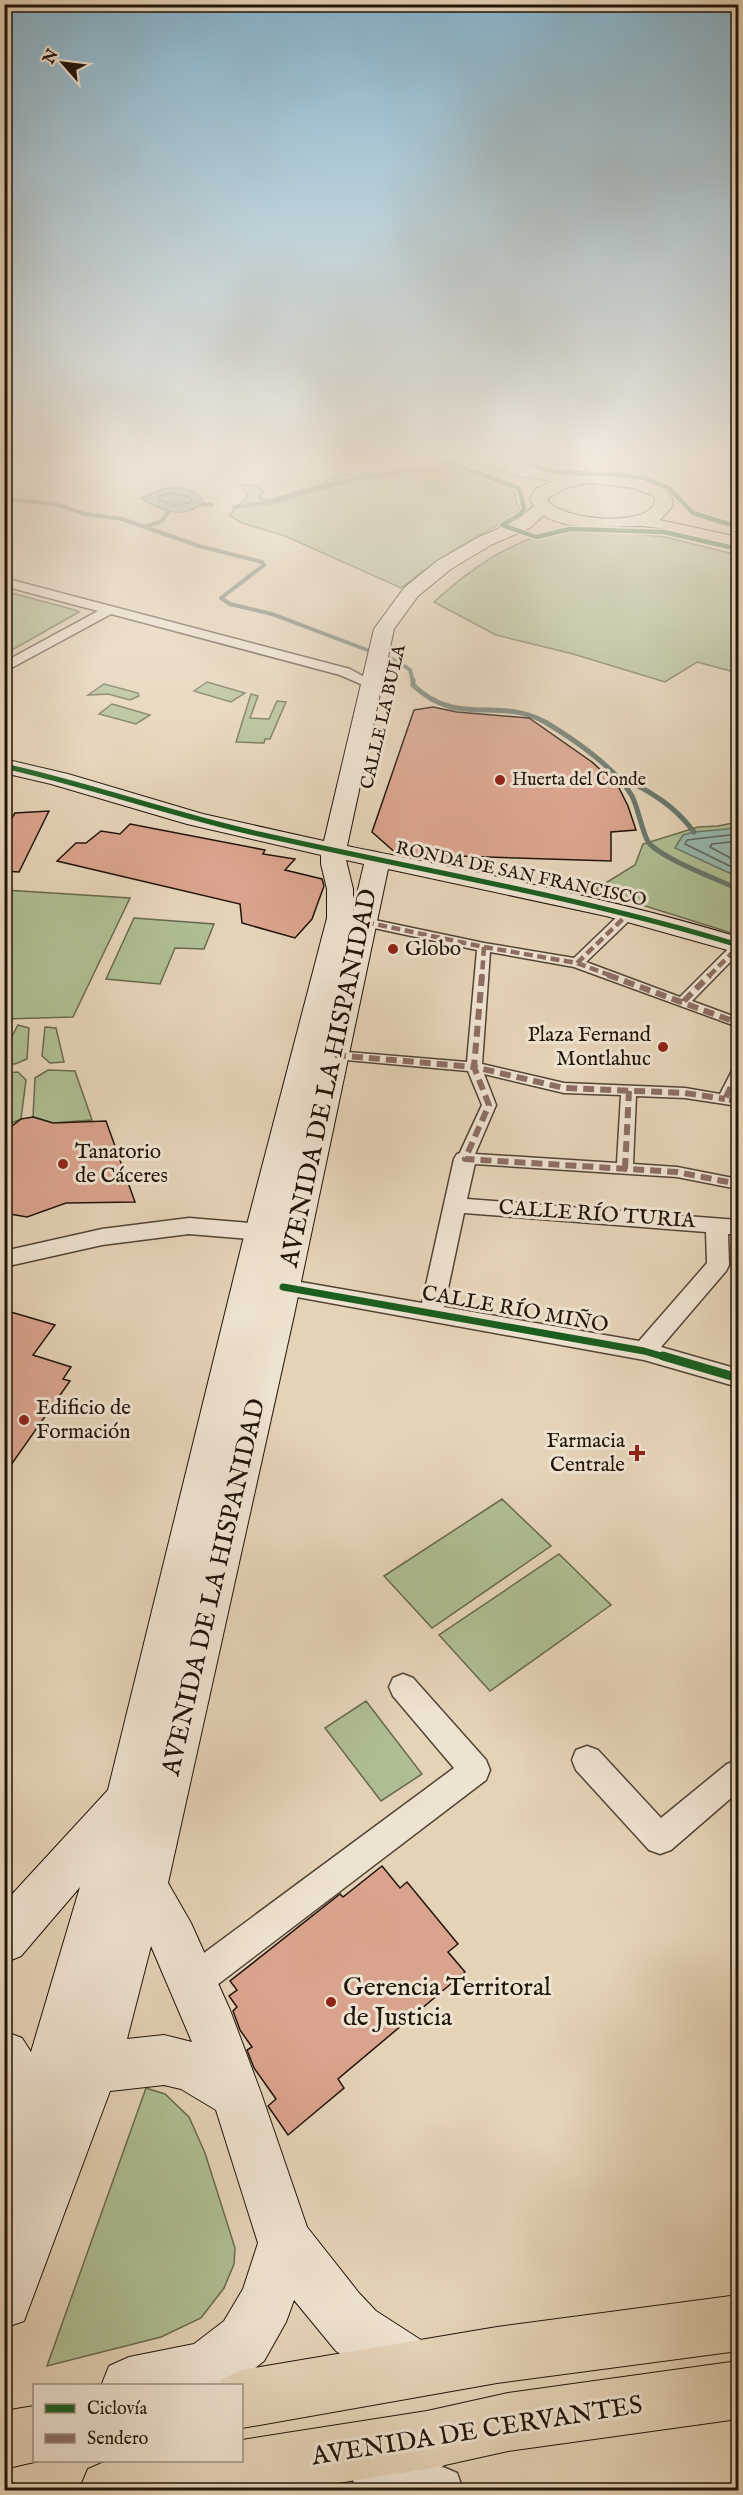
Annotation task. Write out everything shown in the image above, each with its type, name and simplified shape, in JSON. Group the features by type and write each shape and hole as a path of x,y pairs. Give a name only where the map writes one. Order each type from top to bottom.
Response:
{"main road":[{"name":"CALLE LA BULA","path":"342,844 388,659 434,582 446,570"},
{"name":"CALLE LA BULA","path":"388,659 384,629 411,592 455,570"},
{"name":"RONDA DE SAN FRANCISCO","path":"4,766 52,776 221,826 342,844 419,865 629,912 677,925 738,946"},
{"name":"AVENIDA DE LA HISPANIDAD","path":"4,2186 63,2034 128,1799 241,1324 277,1237 335,1055 352,920 342,844"},
{"name":"AVENIDA DE LA HISPANIDAD","path":"4,2301 94,2067 144,1886 283,1287 277,1237 352,920 333,864 342,844"},
{"path":"4,1939 128,1799"},
{"path":"144,1886 174,1940 193,1982 236,2093 285,2243 339,2313 356,2331 416,2369"},
{"path":"4,2056 36,2106"},
{"path":"94,2067 164,2060 190,2066 236,2093"},
{"path":"134,2384 207,2370 244,2342 266,2302 285,2243"},
{"path":"243,2400 496,2355 738,2324"},
{"name":"AVENIDA DE CERVANTES","path":"109,2490 438,2472 508,2422 738,2390"},
{"path":"4,2440 33,2435"},
{"path":"379,2490 438,2472"}],"street":[{"name":"CALLE LA BULA","path":"4,582 349,674 388,659"},
{"path":"5,667 109,610"},
{"path":"577,963 629,912"},
{"path":"352,920 577,963 738,1023"},
{"path":"684,1001 738,946"},
{"path":"431,1313 465,1159 489,1105 474,1067 484,947"},
{"path":"335,1055 474,1067 564,1088 685,1093 732,1100 738,1072"},
{"path":"625,1169 629,1091"},
{"path":"465,1159 677,1172 738,1184"},
{"name":"CALLE RÍO TURIA","path":"455,1205 728,1225"},
{"path":"644,1352 718,1265 728,1225"},
{"path":"4,1259 102,1237 189,1226 277,1237"},
{"name":"CALLE RÍO MIÑO","path":"283,1287 644,1352 738,1378"},
{"path":"193,1982 475,1770 403,1687"},
{"path":"587,1760 660,1839 738,1774"}],"green space":[{"path":"362,570 424,570 401,588"},
{"path":"472,570 738,570 738,673 697,662 665,682 573,654 496,635 434,602"},
{"path":"4,591 75,610 79,612 5,654"},
{"path":"207,682 245,693 231,702 194,691"},
{"path":"104,684 138,693 139,696 130,700 108,694 88,695"},
{"path":"251,694 258,696 250,718 269,719 277,701 286,702 270,739 265,739 264,743 236,742"},
{"path":"112,704 150,715 136,724 99,714"},
{"path":"738,822 738,935 594,890 635,865 643,844 698,827"},
{"path":"5,890 130,898 73,1017 5,1019"},
{"path":"134,918 214,924 204,949 175,948 160,984 106,979"},
{"path":"18,1025 29,1028 27,1059 15,1064 5,1064 5,1050"},
{"path":"45,1027 56,1028 64,1062 50,1063 42,1056"},
{"path":"48,1070 75,1071 92,1120 53,1123 33,1117 35,1078"},
{"path":"18,1072 26,1080 21,1119 5,1126 5,1073"},
{"path":"502,1499 551,1546 432,1628 384,1576"},
{"path":"559,1554 611,1605 490,1691 439,1635"},
{"path":"366,1701 422,1774 381,1801 325,1728"},
{"path":"146,2088 165,2094 189,2117 205,2153 235,2248 234,2264 224,2288 201,2318 161,2337 47,2366"}],"water":[{"path":"738,828 738,877 675,848 683,835"}],"building":[{"name":"Huerta del Conde","path":"433,707 457,712 529,718 592,762 618,786 636,830 611,832 611,861 397,854 372,832 414,710"},
{"path":"49,811 19,872 4,871 4,830 15,813"},
{"path":"130,824 265,850 263,854 295,859 285,870 322,879 324,886 312,919 295,938 242,923 240,904 57,861 76,843 86,843 101,831 120,834"},
{"name":"Tanatorio de Cáceres","path":"33,1117 53,1123 106,1121 135,1202 66,1203 27,1217 4,1213 4,1126 12,1126 21,1119"},
{"name":"Edificio de Formación","path":"4,1310 55,1325 33,1355 71,1367 63,1379 70,1381 4,1475"},
{"name":"Gerencia Territoral de Justicia","path":"382,1866 400,1888 407,1882 458,1944 448,1952 465,1972 338,2079 344,2088 288,2135 268,2106 276,2099 254,2068 247,2050 252,2047 240,2030 233,2011 237,2007 229,1996 237,1990 230,1981 340,1894 343,1897"}],"waterway":[{"path":"257,570 221,598 230,604 272,614 399,662 410,670 413,682"},
{"path":"413,682 413,685 429,698 446,705 462,709 511,711 528,715 556,729 593,754 625,785 632,796 649,843 666,856 738,889"},
{"path":"620,777 661,800 694,832"}],"marked path":[{"path":"577,963 629,913"},
{"path":"365,922 484,947 474,1067 564,1088 685,1093 725,1099"},
{"path":"484,947 577,963 738,1023"},
{"path":"684,1001 738,947"},
{"path":"335,1055 474,1067 489,1105 465,1159 677,1172 738,1184"},
{"path":"738,1072 725,1099 738,1101"},
{"path":"625,1169 629,1091"}],"cycle path":[{"path":"4,766 59,779 223,826 547,894 675,926 738,945"},
{"path":"283,1287 644,1351 738,1378"}],"place":[{"name":"Huerta del Conde","path":"500,780"},
{"name":"Globo","path":"393,949"},
{"name":"Plaza Fernand Montlahuc","path":"663,1047"},
{"name":"Tanatorio de Cáceres","path":"63,1164"},
{"name":"Edificio de Formación","path":"24,1420"},
{"name":"Farmacia Centrale","path":"637,1453"},
{"name":"Gerencia Territoral de Justicia","path":"331,2002"}]}
